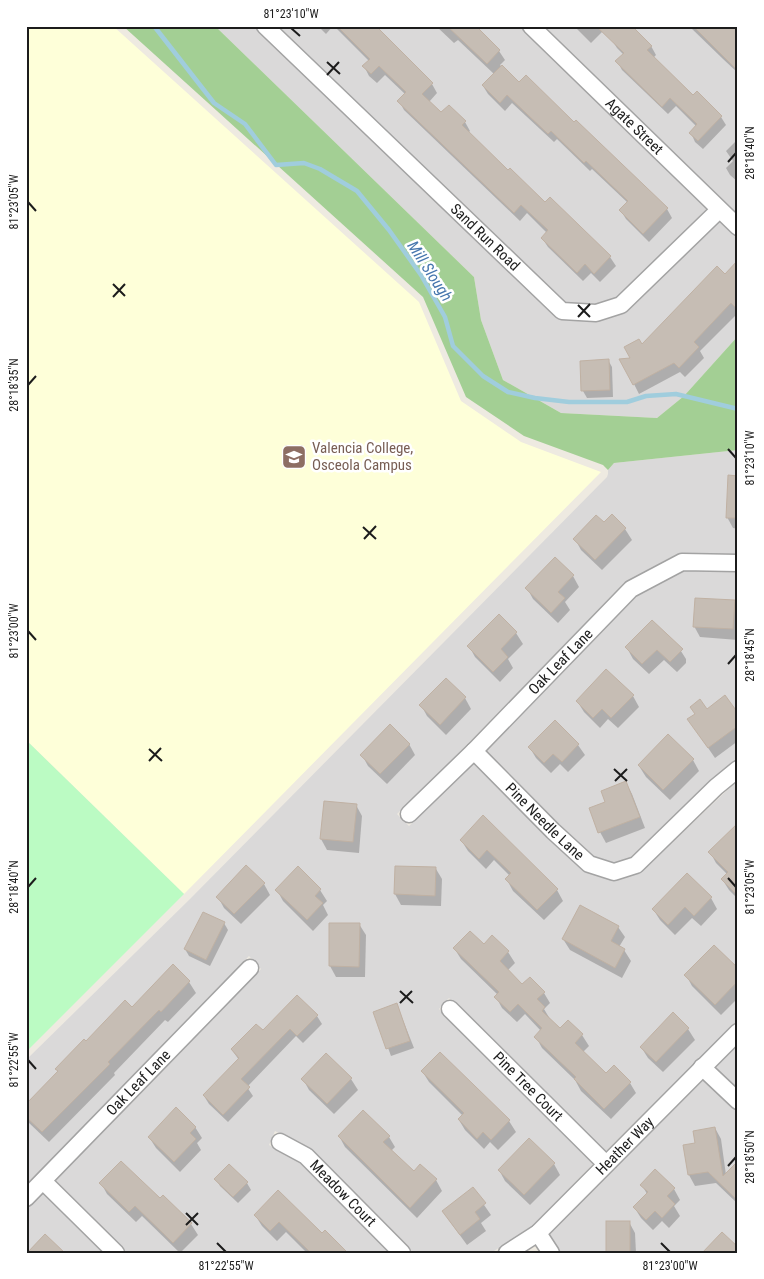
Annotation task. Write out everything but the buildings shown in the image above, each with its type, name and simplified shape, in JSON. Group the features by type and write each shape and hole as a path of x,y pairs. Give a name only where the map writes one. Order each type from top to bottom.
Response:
{"street":[{"name":"Sand Run Road","path":"266,26 562,311 596,313 622,305 719,210"},
{"name":"Agate Street","path":"530,26 738,227"},
{"name":"Oak Leaf Lane","path":"408,814 474,751 630,589 682,562 738,563"},
{"name":"Pine Needle Lane","path":"474,751 553,831 589,864 614,872 636,865 716,787 738,769"},
{"name":"Oak Leaf Lane","path":"26,1198 250,968"},
{"name":"Pine Tree Court","path":"450,1010 606,1164"},
{"name":"Heather Way","path":"508,1253 538,1233 738,1032"},
{"path":"702,1067 738,1101"},
{"name":"Meadow Court","path":"280,1142 306,1156 402,1253"},
{"path":"43,1180 116,1253"},
{"path":"538,1233 551,1253"}],"shaded area":[{"name":"Valencia College, Osceola Campus","path":"26,26 113,26 419,302 461,401 521,442 601,472 184,894 26,740"},
{"path":"215,26 254,26 556,316 562,319 597,321 628,311 720,221 738,238 738,336 684,396 657,418 561,413 503,380 481,320 474,277"},
{"path":"277,26 520,26 707,209 617,298 594,305 565,303"},
{"path":"542,26 738,26 738,217"},
{"path":"738,450 738,555 677,554 624,583 467,745 397,814 409,826 474,763 548,837 587,872 617,880 642,871 738,780 738,1020 605,1152 449,998 439,1009 594,1163 532,1226 491,1253 413,1253 311,1151 275,1131 269,1145 301,1162 391,1253 127,1253 55,1181 261,969 249,956 26,1186 26,1060 190,899 607,477 608,470 614,463"},
{"path":"684,570 738,571 738,757 710,781 630,858 613,863 593,856 559,826 485,752 636,596"},
{"path":"738,1044 738,1090 714,1067"},
{"path":"703,1078 738,1112 738,1253 560,1253 548,1235"},
{"path":"44,1192 105,1253 26,1253 26,1210"}],"green space":[{"path":"123,26 215,26 474,277 481,320 503,380 561,413 657,418 684,396 738,336 738,450 614,463 608,470 603,465 524,436 466,397 423,297"},
{"path":"26,740 184,894 26,1052"}],"waterway":[{"name":"Mill Slough","path":"154,26 214,103 245,124 276,165 304,163 320,169 357,191 389,230 421,275 445,317 453,346 483,376 508,392 535,398 569,402 627,402 646,396 676,394 738,409"}],"place":[{"name":"Valencia College, Osceola Campus","path":"294,457"}]}
